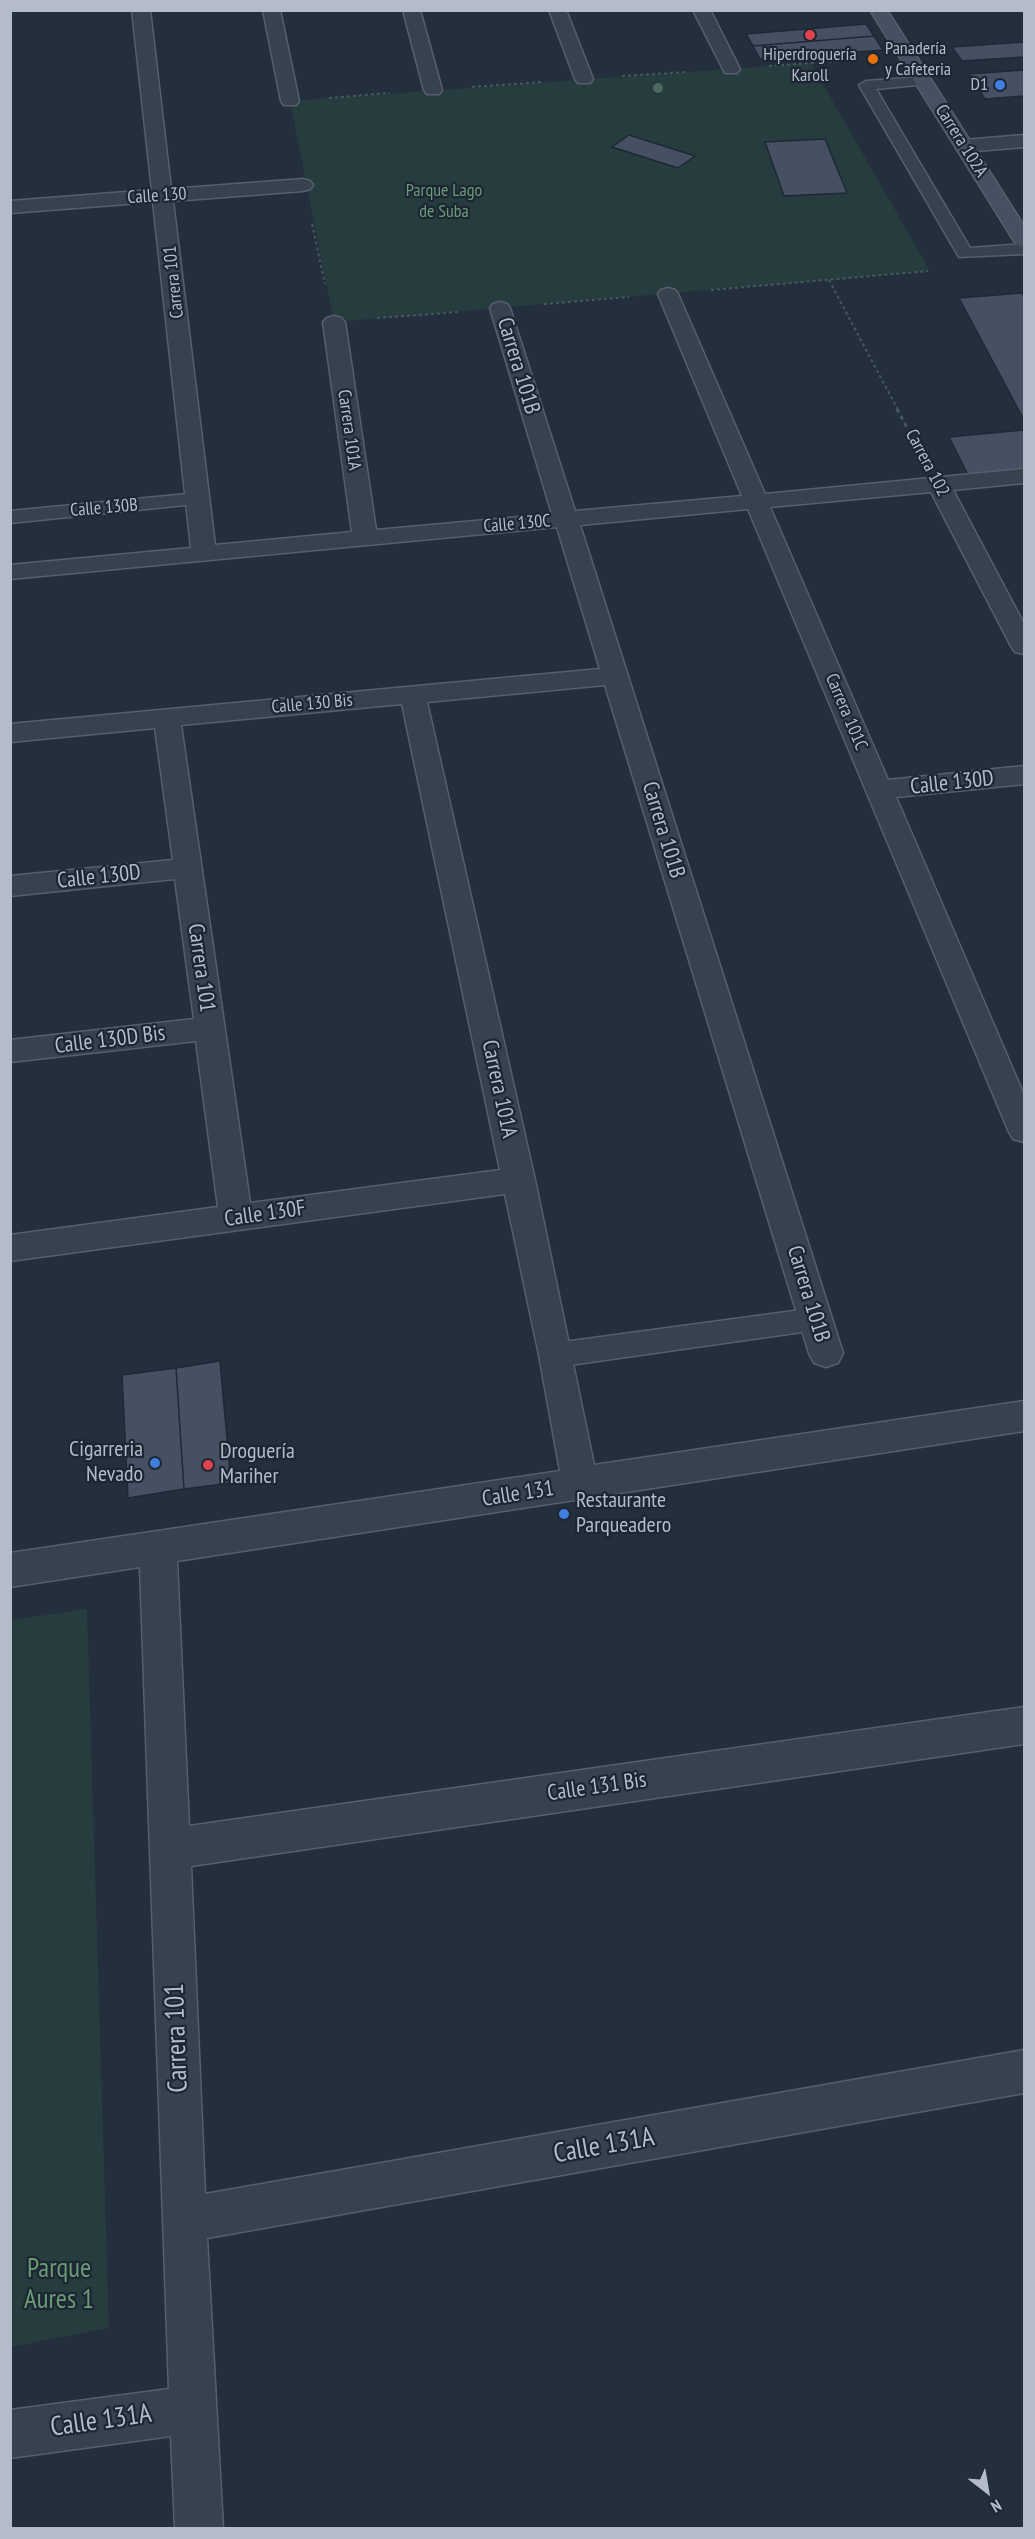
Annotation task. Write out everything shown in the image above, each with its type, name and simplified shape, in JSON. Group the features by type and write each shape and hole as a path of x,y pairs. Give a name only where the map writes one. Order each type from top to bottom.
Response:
{"street":[{"name":"Carrera 101","path":"141,10 204,554"},
{"path":"272,10 290,101"},
{"path":"411,10 433,90"},
{"path":"558,10 584,79"},
{"path":"701,10 731,69"},
{"name":"Carrera 102A","path":"878,10 1024,241"},
{"path":"964,146 1024,141"},
{"name":"Calle 130","path":"10,207 303,185"},
{"name":"Carrera 101C","path":"668,294 1024,1130"},
{"name":"Carrera 101B","path":"500,308 826,1353"},
{"name":"Carrera 101A","path":"334,322 365,538"},
{"name":"Calle 130C","path":"10,572 1024,476"},
{"name":"Carrera 102","path":"938,484 1024,646"},
{"name":"Calle 130 Bis","path":"10,733 614,676"},
{"name":"Carrera 101A","path":"413,695 519,1180 556,1355 580,1484"},
{"name":"Carrera 101","path":"167,718 236,1218"},
{"name":"Calle 130D","path":"880,790 1024,776"},
{"name":"Calle 130D","path":"10,886 188,868"},
{"name":"Calle 130D Bis","path":"10,1051 209,1028"},
{"name":"Calle 130F","path":"10,1248 519,1180"},
{"name":"Calle 131","path":"10,1570 1024,1416"},
{"name":"Carrera 101","path":"158,1548 184,2220 199,2529"},
{"name":"Calle 131 Bis","path":"169,1849 1024,1725"},
{"name":"Calle 131A","path":"184,2220 1024,2072"},
{"name":"Calle 131A","path":"10,2434 192,2409"}],"lane":[{"path":"922,81 866,85 965,254 1024,249"},
{"name":"Calle 130B","path":"10,517 198,499"},
{"path":"556,1355 816,1319"}],"path":[{"name":"Carrera 102","path":"829,280 938,484"}],"green space":[{"name":"Parque Lago de Suba","path":"811,63 930,271 334,322 290,101"},
{"name":"Parque Aures 1","path":"87,1609 109,2328 11,2347 11,1620"}],"building":[{"name":"Hiperdroguería Karoll","path":"866,24 874,36 753,46 746,34"},
{"path":"874,36 883,50 760,59 753,46"},
{"path":"1024,42 1024,57 962,61 952,47"},
{"name":"D1","path":"1024,70 1024,96 985,99 969,74"},
{"path":"629,135 695,156 678,168 612,147"},
{"path":"825,139 847,193 784,196 765,142"},
{"path":"1022,293 1024,297 1024,420 959,298"},
{"path":"1024,430 1024,470 968,475 949,437"},
{"path":"220,1361 231,1483 184,1489 176,1368"},
{"path":"176,1368 184,1489 128,1498 122,1375"}],"place":[{"name":"Hiperdroguería Karoll","path":"810,35"},
{"name":"Panadería y Cafeteria","path":"873,59"},
{"name":"D1","path":"1000,85"},
{"name":"Cigarreria Nevado","path":"155,1463"},
{"name":"Droguería Mariher","path":"208,1465"},
{"name":"Restaurante Parqueadero","path":"564,1514"}]}
